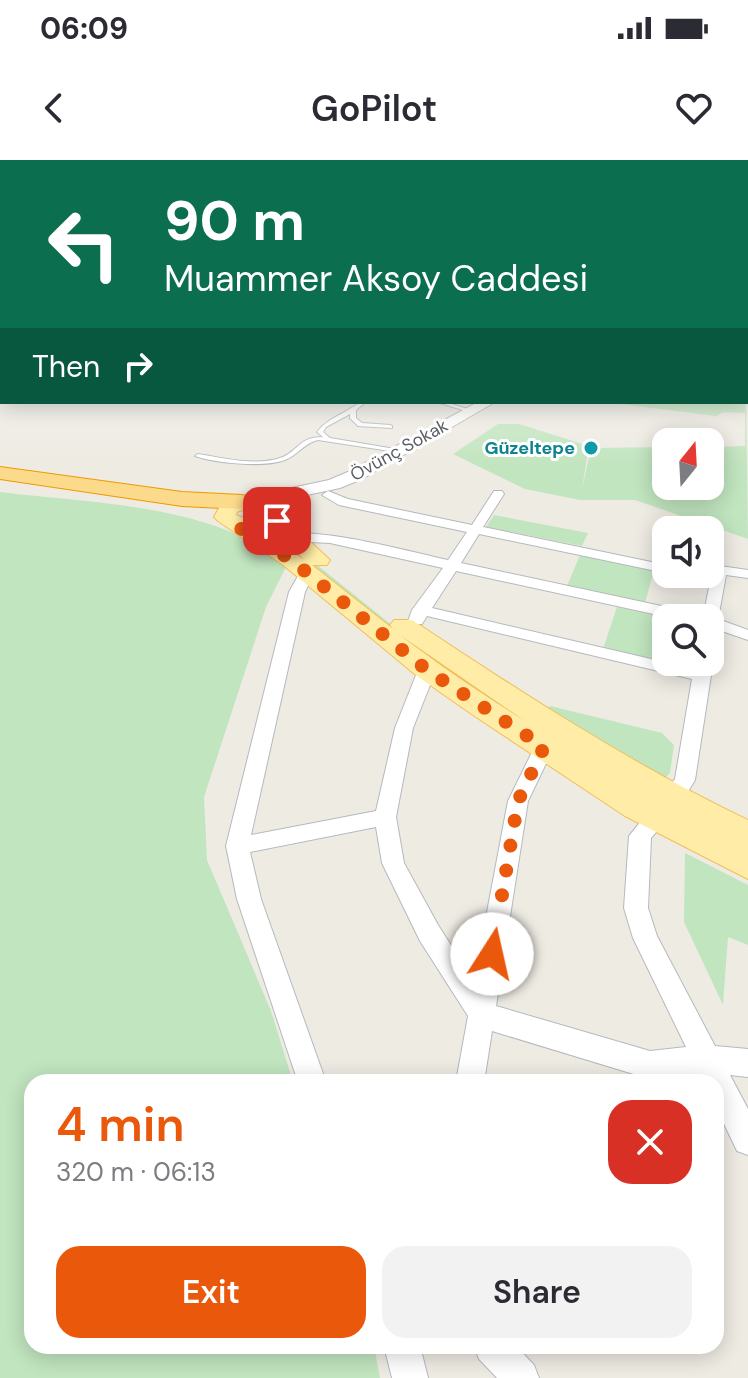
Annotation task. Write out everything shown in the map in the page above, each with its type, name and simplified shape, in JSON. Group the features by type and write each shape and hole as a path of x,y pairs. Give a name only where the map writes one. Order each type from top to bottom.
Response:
{"highway":[{"path":"0,473 182,499 261,517"},
{"path":"0,484 261,517"}],"main road":[{"path":"261,517 307,572 427,670 544,747 664,808 748,836"},
{"path":"261,517 416,621 510,698 748,864"}],"street":[{"name":"Övünç Sokak","path":"261,517 376,467 484,404"},
{"name":"Övünç Sokak","path":"261,517 382,473 502,404"},
{"path":"498,494 416,621 652,660"},
{"path":"328,495 344,502 652,566"},
{"path":"261,517 330,539 652,609"},
{"path":"724,571 748,574"},
{"path":"307,572 297,592 237,846 249,899 309,1074"},
{"path":"724,627 748,635"},
{"path":"427,670 404,728 385,817 393,863 429,933 482,1015 650,1065 707,1059 748,1063"},
{"path":"702,676 685,780 640,836 636,908 645,938 715,1074"},
{"path":"471,1074 518,801 544,747"},
{"path":"237,846 385,817"},
{"path":"724,1093 748,1140"},
{"path":"404,1354 410,1378"},
{"path":"499,1354 521,1378"}],"lane":[{"path":"328,439 320,432 324,426 360,404"},
{"path":"447,404 471,411"},
{"path":"353,410 353,418 360,425 390,427"},
{"path":"198,456 276,461 313,437 401,452"}],"green space":[{"path":"621,404 746,404 748,539 724,531 724,516 681,516 635,500 580,500 525,489 453,454 498,424 519,424 589,446 582,489 591,448 652,447 652,500 724,500 724,447 745,446 745,413 724,412 716,416"},
{"path":"0,492 112,504 190,518 227,530 259,546 286,567 266,607 204,797 207,860 271,1011 291,1074 24,1074 24,1354 376,1354 380,1378 0,1378"},
{"path":"494,515 588,533 582,546 486,527"},
{"path":"280,530 290,543 409,639 644,792 479,695 264,536"},
{"path":"580,555 652,570 645,603 567,586"},
{"path":"617,607 652,614 652,660 603,649"},
{"path":"550,706 662,733 674,745 670,773 662,781 546,711"},
{"path":"685,853 748,885 748,945 728,937 723,1005 684,922"}],"place":[{"name":"Güzeltepe","path":"591,448"}],"route":[{"path":"277,521 257,527 235,525 290,559 427,670 544,747 518,801 492,954"}]}
